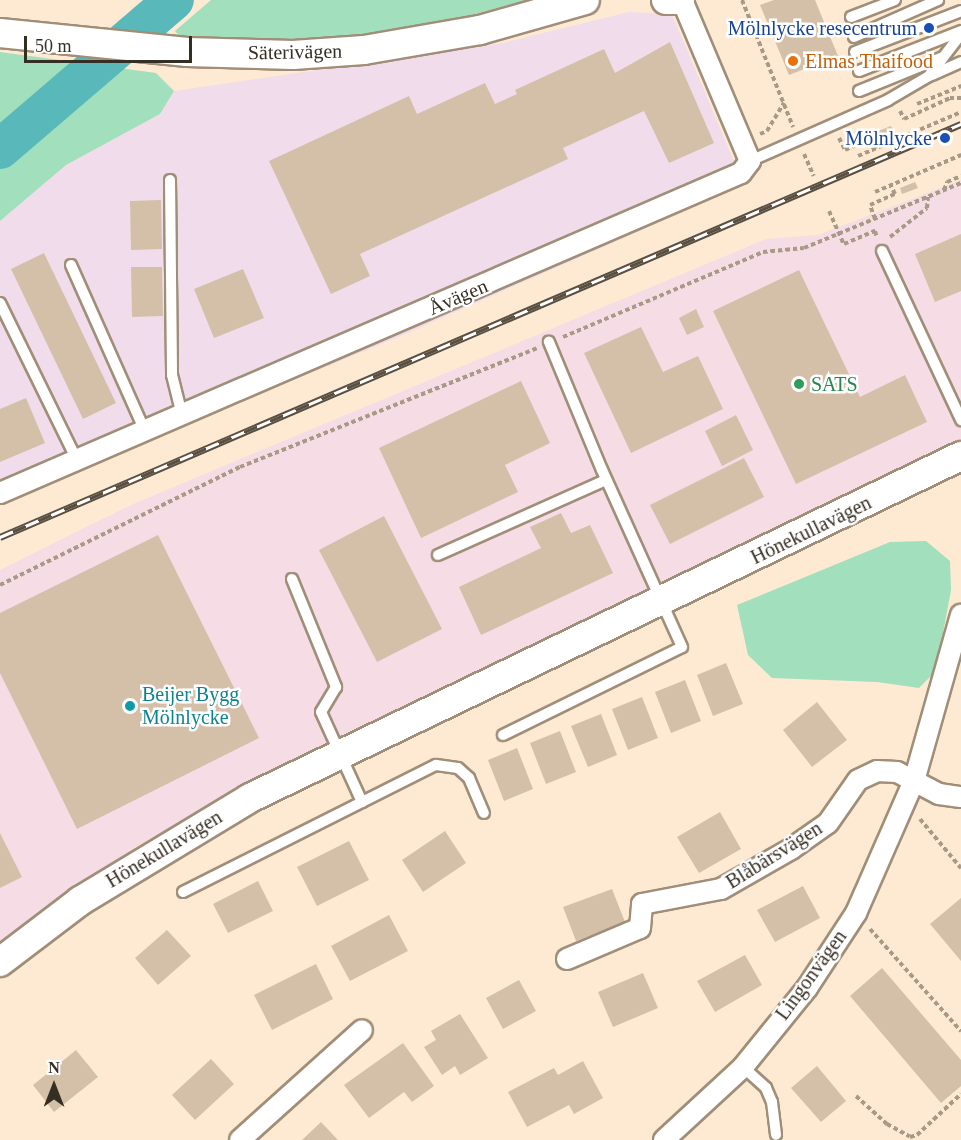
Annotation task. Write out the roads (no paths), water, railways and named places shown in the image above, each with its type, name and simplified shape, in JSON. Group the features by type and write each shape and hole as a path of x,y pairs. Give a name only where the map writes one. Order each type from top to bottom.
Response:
{"street":[{"name":"Säterivägen","path":"0,33 187,52 293,55 364,50 480,30 585,0"},
{"path":"666,0 681,0 750,161"},
{"name":"Åvägen","path":"0,493 729,180 750,161"},
{"name":"Hönekullavägen","path":"0,962 80,901 174,841 338,753 660,604 961,456"},
{"name":"Lingonvägen","path":"664,1140 743,1067 807,988 856,913 914,781 961,615"},
{"name":"Blåbärsvägen","path":"567,959 640,928 642,904 721,889 791,849 828,823 858,780 877,771 897,772 914,781"},
{"path":"914,781 939,794 961,797"},
{"path":"240,1140 362,1030"}],"lane":[{"path":"851,17 895,0"},
{"path":"854,37 938,0"},
{"path":"855,52 961,10"},
{"path":"929,76 961,33"},
{"path":"859,71 961,33"},
{"path":"859,91 946,56"},
{"path":"750,161 888,100 929,76 961,62"},
{"path":"170,180 172,375 182,415"},
{"path":"882,251 961,420"},
{"path":"71,265 145,431"},
{"path":"0,303 77,460"},
{"path":"503,735 682,647 660,604 549,342"},
{"path":"438,555 606,480"},
{"path":"292,579 336,687 321,712 362,802"},
{"path":"183,892 417,772 448,766 458,768 469,778 484,813"},
{"path":"743,1067 766,1088 772,1102 776,1135"}],"waterway":[{"path":"0,149 174,0"}],"railway":[{"path":"0,537 961,124"}],"place":[{"name":"Mölnlycke resecentrum","path":"929,28"},
{"name":"Elmas Thaifood","path":"793,61"},
{"name":"Mölnlycke","path":"945,138"},
{"name":"SATS","path":"799,384"},
{"name":"Beijer Bygg Mölnlycke","path":"130,706"}]}
